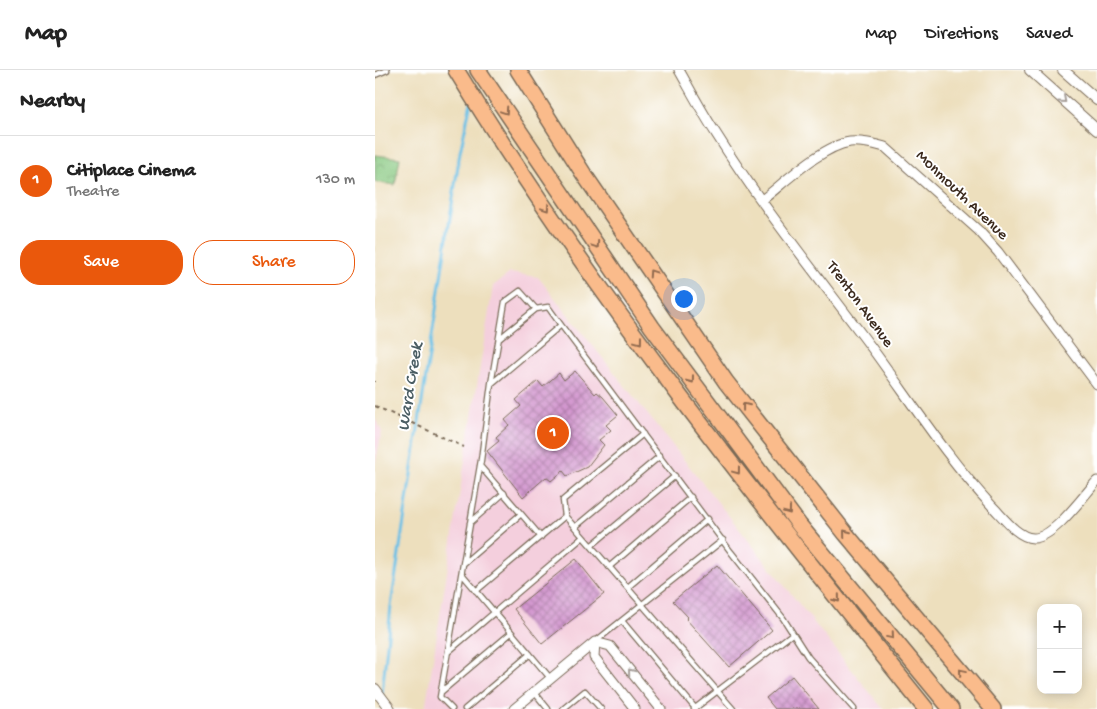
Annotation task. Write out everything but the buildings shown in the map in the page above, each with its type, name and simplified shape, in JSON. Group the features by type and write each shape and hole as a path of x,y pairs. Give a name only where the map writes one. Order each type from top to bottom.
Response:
{"highway":[{"path":"456,70 519,168 623,319 761,503 926,709"},
{"path":"478,70 652,327 800,526 951,709"},
{"path":"518,70 583,173 726,382 847,534 993,709"}],"street":[{"name":"Trenton Avenue","path":"679,70 715,132 762,200 952,457 991,505 1016,530 1027,537 1036,538 1055,527 1097,481"},
{"path":"1030,70 1097,130"},
{"path":"1063,70 1097,100"},
{"name":"Monmouth Avenue","path":"762,200 829,150 849,142 867,142 885,147 979,231 998,252 1097,384"},
{"path":"514,709 595,642"},
{"path":"595,642 594,658 635,709"},
{"path":"595,642 610,646 661,709"},
{"path":"375,689 390,709"}],"lane":[{"path":"375,75 387,70"},
{"path":"452,709 442,702 441,692 480,466 505,302 516,292 520,291 535,309"},
{"path":"499,339 535,309 548,308 783,618 808,657 854,709"},
{"path":"491,384 561,325"},
{"path":"643,434 563,500 565,516 733,709"},
{"path":"575,527 660,456"},
{"path":"480,466 541,536"},
{"path":"591,546 675,476"},
{"path":"470,523 503,493"},
{"path":"609,567 691,497"},
{"path":"464,563 521,514"},
{"path":"476,591 565,516"},
{"path":"628,587 707,519"},
{"path":"448,652 583,537"},
{"path":"595,642 723,540"},
{"path":"462,574 551,679"},
{"path":"622,621 694,709 792,634"},
{"path":"441,692 511,633"},
{"path":"465,709 530,654"},
{"path":"563,709 585,691 601,709"},
{"path":"534,692 548,709"}],"path":[{"path":"375,406 464,448"}],"shaded area":[{"path":"510,273 538,277 883,709 425,709 493,286"},
{"path":"375,418 382,432 375,465"}],"green space":[{"path":"375,155 400,158 395,185 375,182"}],"waterway":[{"name":"Ward Creek","path":"382,694 391,606 460,152 471,102"}],"place":[{"name":"Citiplace Cinema","path":"553,433"}]}
